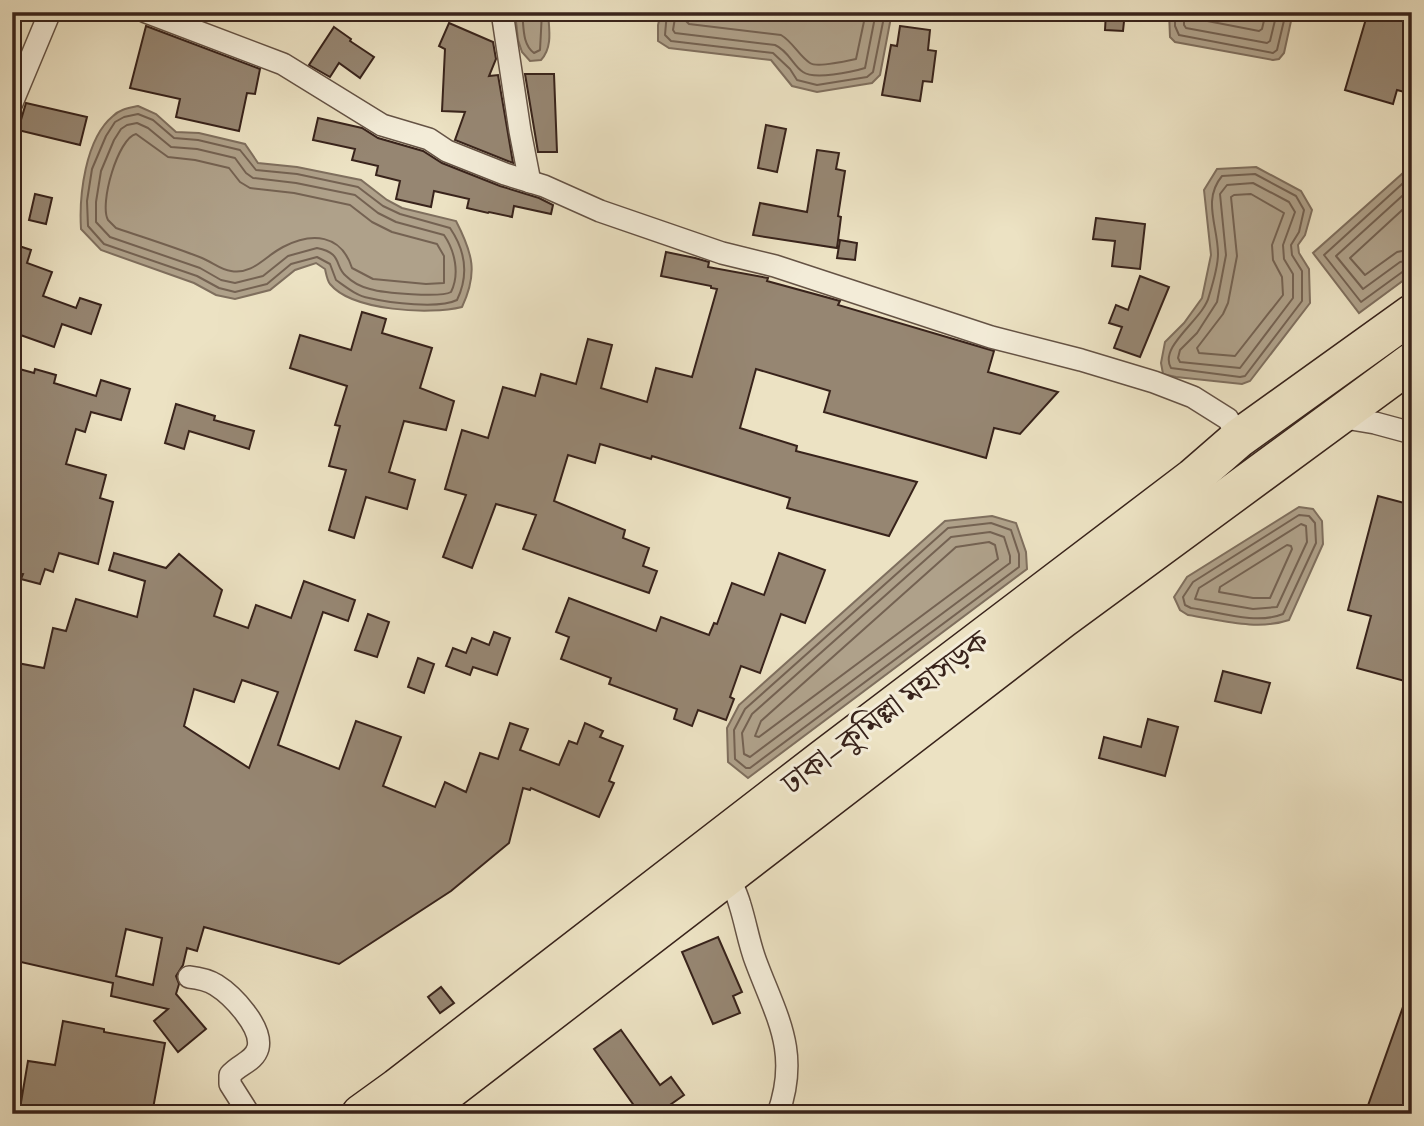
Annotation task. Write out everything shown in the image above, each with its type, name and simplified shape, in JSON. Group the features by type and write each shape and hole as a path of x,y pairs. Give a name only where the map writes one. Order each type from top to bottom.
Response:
{"highway":[{"name":"ঢাকা–কুমিল্লা মহাসড়ক","path":"361,1114 1193,478 1239,438 1412,314"},
{"name":"ঢাকা–কুমিল্লা মহাসড়ক","path":"418,1114 1062,619 1412,362"}],"street":[{"path":"12,103 50,12"},
{"path":"146,12 283,64 382,125 429,139 447,152 600,211 722,253 775,266 991,337 1154,382 1212,407 1228,419 1239,438"},
{"path":"502,12 530,182"},
{"path":"1336,417 1375,423 1412,433"},
{"path":"728,874 740,902 756,962 785,1035 786,1079 778,1114"},
{"path":"189,977 214,983 232,998 253,1025 258,1039 254,1057 230,1075 230,1084 248,1114"}],"water":[{"path":"515,12 548,12 549,44 541,60 530,61 522,52"},
{"path":"661,12 892,12 880,75 872,83 817,92 792,86 771,60 669,48 658,41"},
{"path":"1169,12 1293,12 1284,53 1279,59 1273,60 1175,42 1170,37"},
{"path":"138,106 156,114 176,132 199,133 245,144 258,163 297,167 361,180 402,208 456,221 470,254 472,274 462,307 431,311 392,309 355,300 330,284 325,269 316,263 295,270 270,290 235,299 216,295 194,283 101,250 81,229 81,201 90,153 104,126 113,116"},
{"path":"1412,165 1412,274 1359,313 1313,253"},
{"path":"1256,167 1301,191 1312,210 1305,235 1298,245 1299,253 1309,269 1310,303 1250,381 1242,384 1163,374 1161,363 1165,342 1184,323 1202,298 1211,255 1204,190 1217,169"},
{"path":"1299,507 1313,509 1322,521 1323,544 1289,620 1264,625 1239,624 1188,615 1180,610 1174,597 1187,577"},
{"path":"992,516 1016,523 1026,552 1027,569 748,778 728,762 727,728 739,705 945,521"}],"building":[{"path":"1106,12 1125,12 1123,31 1105,30"},
{"path":"1368,12 1412,12 1412,94 1397,90 1393,104 1345,90"},
{"path":"449,23 493,42 496,59 489,76 498,75 513,163 455,140 465,112 442,111 445,49 439,46"},
{"path":"146,26 260,69 255,94 247,93 239,131 176,117 180,99 130,88"},
{"path":"900,26 930,30 928,50 936,51 932,82 923,81 920,101 882,95 891,45 897,46"},
{"path":"334,27 374,57 360,78 339,63 330,77 309,65"},
{"path":"525,74 554,74 557,152 538,152"},
{"path":"26,103 87,117 80,145 18,130"},
{"path":"318,118 362,128 378,138 423,151 442,163 539,198 553,205 551,214 514,206 512,217 488,213 467,208 469,199 434,191 431,207 396,199 400,181 376,175 378,166 352,160 355,149 313,140"},
{"path":"766,125 786,129 777,172 758,168"},
{"path":"817,150 839,153 836,169 845,171 838,216 841,217 837,248 753,235 760,203 807,212"},
{"path":"35,194 52,198 46,224 29,220"},
{"path":"1096,218 1145,224 1140,269 1112,266 1115,241 1093,239"},
{"path":"840,240 857,243 855,260 837,258"},
{"path":"16,245 31,250 27,263 52,272 43,296 76,308 80,298 101,305 91,334 62,324 54,347 12,332 12,254"},
{"path":"666,252 709,262 708,267 768,278 767,281 840,301 838,305 994,351 988,372 1058,392 1020,434 994,428 986,458 824,412 830,391 756,369 740,428 797,446 796,451 917,482 889,536 787,508 790,498 652,456 651,459 600,444 595,463 568,455 554,501 625,530 623,538 649,548 643,566 657,571 649,593 523,549 536,515 496,504 472,568 443,557 466,495 445,489 462,430 488,438 503,387 535,396 541,374 576,384 588,339 612,345 601,388 647,402 656,368 692,377 717,289 661,276"},
{"path":"1140,276 1169,287 1140,357 1114,348 1122,327 1109,323 1116,305 1128,310"},
{"path":"362,312 386,319 382,333 432,348 420,388 454,401 446,430 404,421 389,472 415,480 407,509 366,497 354,538 329,530 346,470 329,466 340,426 335,425 347,386 290,368 300,335 351,350"},
{"path":"12,367 34,373 35,369 56,375 54,383 96,396 101,380 130,389 121,420 91,412 85,432 76,429 66,464 106,475 100,498 113,502 98,564 59,553 53,572 45,569 40,584 21,579 23,574 12,573"},
{"path":"176,404 215,416 214,420 254,431 249,449 189,431 184,449 165,443"},
{"path":"1378,496 1412,505 1412,683 1357,668 1371,616 1348,610"},
{"path":"114,553 166,568 179,554 222,590 214,616 248,628 256,605 291,618 304,581 355,600 348,621 323,612 278,745 339,769 356,721 401,737 383,786 435,807 445,782 466,792 480,753 498,759 510,723 528,729 520,750 559,765 569,741 577,744 585,723 603,731 600,737 623,746 609,781 614,783 599,817 531,788 523,788 509,843 451,891 339,964 204,927 197,951 187,948 183,965 176,976 179,984 176,994 206,1029 178,1052 154,1021 168,1009 111,996 113,983 12,960 12,662 44,668 53,628 66,631 76,599 137,617 145,581 109,570","holes":["242,680 278,692 249,768 184,726 194,689 234,702","126,929 162,938 153,985 116,976"]},
{"path":"779,553 825,570 805,623 781,614 760,673 741,666 730,697 734,699 726,720 698,710 692,726 674,719 677,709 609,684 611,678 561,659 569,637 556,632 569,598 656,631 661,617 709,635 714,623 717,624 732,583 764,595"},
{"path":"368,614 389,622 377,657 355,650"},
{"path":"494,632 510,638 497,675 473,667 470,675 446,666 453,648 466,653 472,638 489,645"},
{"path":"418,658 434,664 424,693 408,687"},
{"path":"1223,671 1270,683 1261,713 1215,701"},
{"path":"1148,719 1178,727 1165,776 1099,758 1104,737 1141,747"},
{"path":"718,937 742,992 733,996 740,1013 713,1024 682,952"},
{"path":"441,987 454,1003 440,1013 428,997"},
{"path":"1409,990 1412,990 1412,1114 1365,1114"},
{"path":"63,1021 104,1029 104,1032 165,1043 152,1114 19,1114 28,1061 55,1065"},
{"path":"621,1030 660,1085 671,1077 684,1095 657,1114 640,1114 594,1049"}]}
